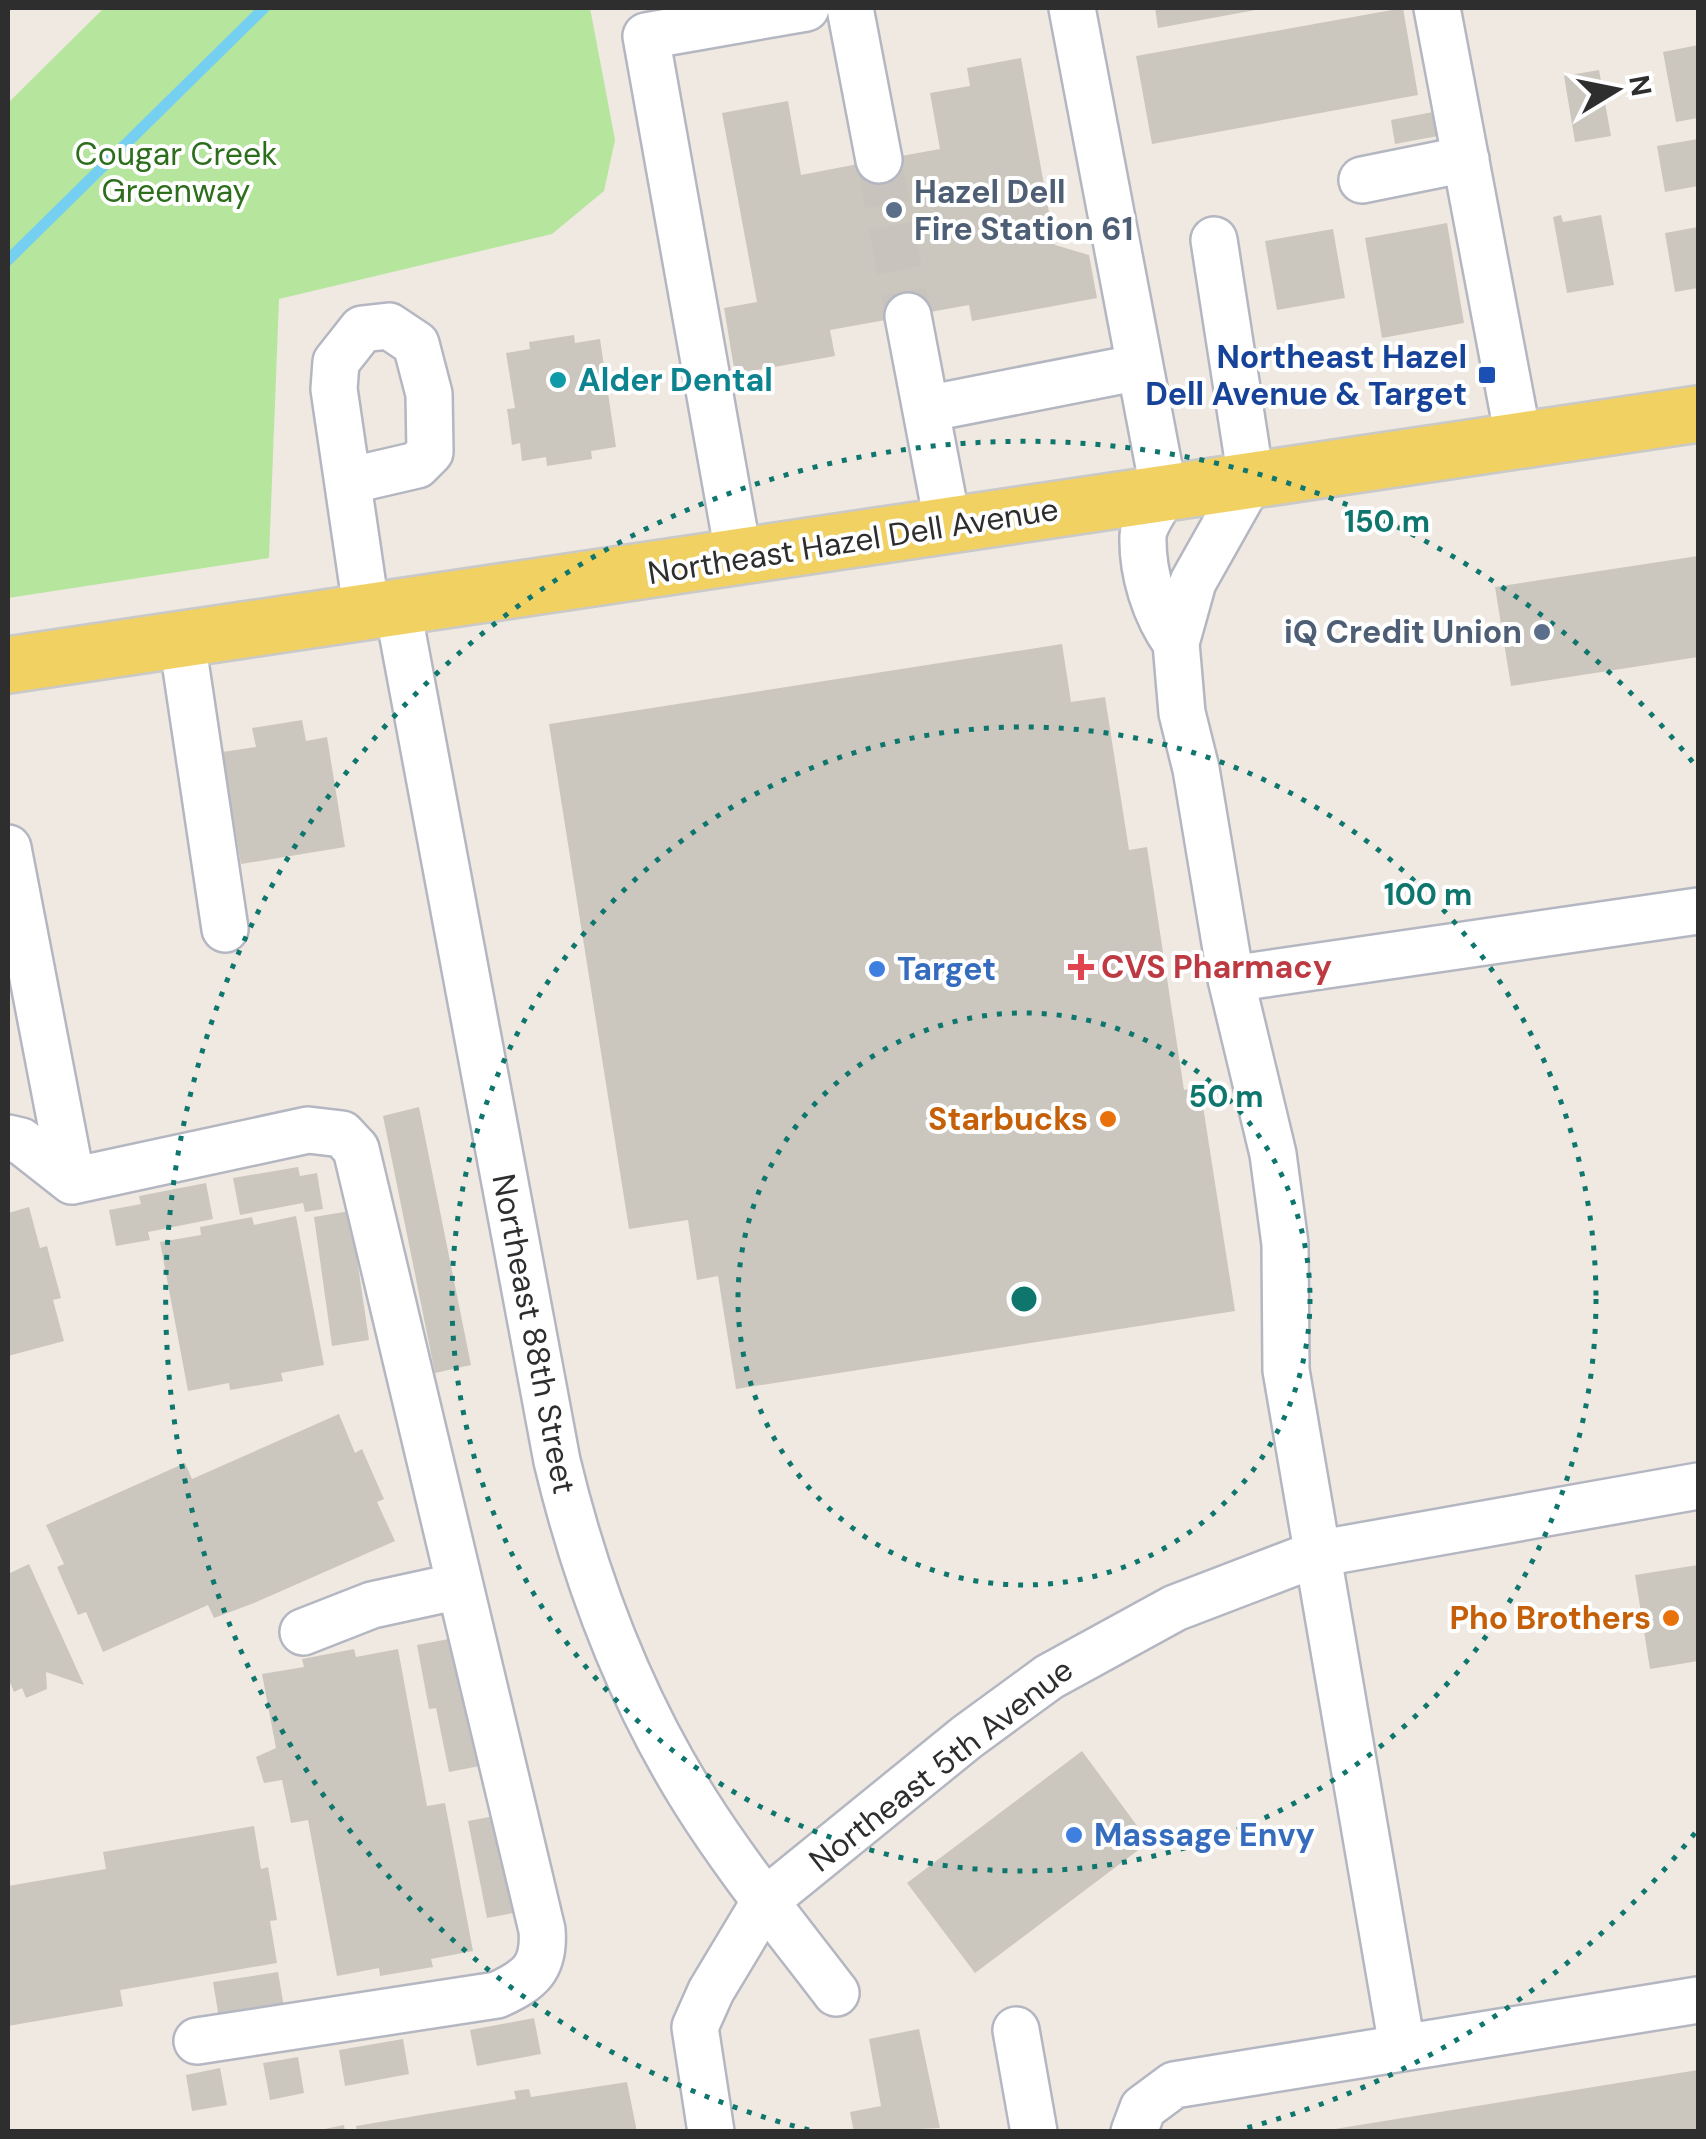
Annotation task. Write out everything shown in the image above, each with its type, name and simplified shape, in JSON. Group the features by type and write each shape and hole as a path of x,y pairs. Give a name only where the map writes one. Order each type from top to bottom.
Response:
{"main road":[{"name":"Northeast Hazel Dell Avenue","path":"8,665 1698,414"}],"street":[{"path":"740,558 646,36 806,8"},
{"path":"850,8 879,160"},
{"path":"1072,8 1164,493 1143,533 1157,616 1176,643"},
{"path":"1437,8 1519,442"},
{"path":"1362,180 1466,159"},
{"path":"1214,240 1251,479 1193,582 1176,643 1182,713 1196,769 1230,979 1273,1154 1285,1244 1286,1370 1402,2046"},
{"path":"908,316 948,526"},
{"path":"926,409 1140,367"},
{"name":"Northeast 88th Street","path":"348,481 383,612 553,1442 596,1599 643,1708 694,1800 836,1993"},
{"path":"182,641 225,928"},
{"path":"8,848 72,1181"},
{"path":"1230,979 1698,911"},
{"path":"72,1181 308,1130 342,1134 356,1149 365,1171 542,1930 544,1955 535,1973 496,1995 197,2041"},
{"path":"8,1138 21,1141 72,1181"},
{"name":"Northeast 5th Avenue","path":"765,1901 967,1737 1049,1677 1175,1608 1316,1554 1375,1540 1698,1486"},
{"path":"303,1632 372,1605 459,1586"},
{"path":"710,2132 695,2027 765,1901"},
{"path":"1134,2132 1143,2108 1174,2085 1698,2000"},
{"path":"1016,2030 1034,2132"}],"green space":[{"name":"Cougar Creek Greenway","path":"104,8 590,8 615,140 604,191 552,234 279,299 269,558 8,598 8,103"}],"building":[{"path":"1155,8 1261,8 1261,9 1158,28"},
{"path":"1403,8 1418,95 1152,144 1136,56"},
{"path":"1698,45 1698,118 1676,122 1663,52"},
{"name":"Hazel Dell Fire Station 61","path":"1021,58 1055,245 1089,255 1097,298 972,321 969,305 830,330 835,356 735,374 724,308 757,302 722,113 788,101 801,175 940,149 930,93 970,86 967,68"},
{"path":"1599,70 1611,136 1575,142 1564,76"},
{"path":"1433,112 1438,136 1395,144 1391,120"},
{"path":"1698,139 1698,186 1665,192 1657,146"},
{"path":"1561,215 1563,222 1601,215 1614,285 1567,293 1553,217"},
{"path":"1447,223 1464,323 1382,338 1365,238"},
{"path":"1698,227 1698,288 1675,292 1665,233"},
{"path":"1333,229 1345,298 1277,310 1265,241"},
{"name":"Alder Dental","path":"574,335 575,343 600,339 616,447 591,451 592,459 547,466 546,457 522,461 520,443 512,445 507,409 515,408 506,353 530,349 529,342"},
{"path":"1698,556 1698,657 1511,686 1495,587"},
{"name":"Target","path":"1062,644 1071,702 1105,697 1129,850 1147,847 1184,1090 1200,1087 1235,1311 736,1389 718,1276 697,1280 688,1220 629,1229 549,724"},
{"path":"302,720 306,741 327,737 345,847 241,864 222,752 256,747 252,728"},
{"path":"419,1107 471,1365 435,1373 383,1116"},
{"path":"298,1167 300,1176 317,1173 323,1209 305,1212 303,1203 240,1215 233,1178"},
{"path":"206,1183 213,1219 148,1232 150,1240 116,1246 109,1210 141,1204 139,1196"},
{"path":"29,1207 40,1248 47,1246 61,1298 53,1300 64,1341 8,1356 8,1213"},
{"path":"350,1211 369,1340 332,1346 314,1217"},
{"path":"296,1216 324,1365 281,1373 283,1381 230,1390 229,1383 188,1391 160,1242 201,1235 200,1227 252,1217 254,1225"},
{"path":"339,1414 355,1453 362,1449 384,1499 377,1502 395,1541 254,1603 214,1618 208,1605 103,1652 86,1612 78,1615 57,1567 64,1564 46,1525 185,1463 192,1479"},
{"path":"29,1564 84,1685 46,1672 47,1689 26,1698 22,1688 14,1692 8,1678 8,1574"},
{"path":"1698,1565 1698,1661 1650,1669 1635,1575"},
{"path":"454,1638 485,1765 449,1772 436,1708 429,1709 417,1645"},
{"path":"354,1649 356,1657 398,1649 427,1806 445,1803 473,1951 431,1959 433,1967 380,1976 379,1968 337,1976 308,1820 291,1823 282,1780 264,1783 256,1757 276,1748 262,1674 304,1667 302,1659"},
{"path":"1082,1751 1149,1842 975,1973 907,1883"},
{"path":"505,1814 524,1911 487,1918 468,1821"},
{"path":"254,1826 261,1869 268,1867 277,1920 270,1921 277,1963 120,1990 123,2006 8,2026 8,1886 106,1869 103,1852"},
{"path":"278,1972 284,2007 219,2018 213,1982"},
{"path":"534,2018 541,2054 477,2066 470,2030"},
{"path":"919,2029 940,2128 854,2132 850,2112 881,2106 869,2039"},
{"path":"403,2039 409,2074 345,2086 339,2050"},
{"path":"298,2057 304,2093 270,2100 263,2063"},
{"path":"220,2068 227,2105 192,2111 186,2075"},
{"path":"1698,2070 1698,2132 1335,2132 1335,2129"},
{"path":"627,2082 637,2132 357,2132 356,2126 516,2099 514,2091 529,2089 531,2097"},
{"path":"344,2125 345,2132 320,2132 320,2130"}],"waterway":[{"path":"8,260 264,8"}],"tunnel":[{"path":"879,160 908,316"}],"place":[{"name":"Hazel Dell Fire Station 61","path":"894,210"},
{"name":"Northeast Hazel Dell Avenue & Target","path":"1487,375"},
{"name":"Alder Dental","path":"558,380"},
{"name":"iQ Credit Union","path":"1542,632"},
{"name":"CVS Pharmacy","path":"1081,967"},
{"name":"Target","path":"877,969"},
{"name":"Starbucks","path":"1108,1119"},
{"name":"Pho Brothers","path":"1671,1618"},
{"name":"Massage Envy","path":"1074,1835"}]}
